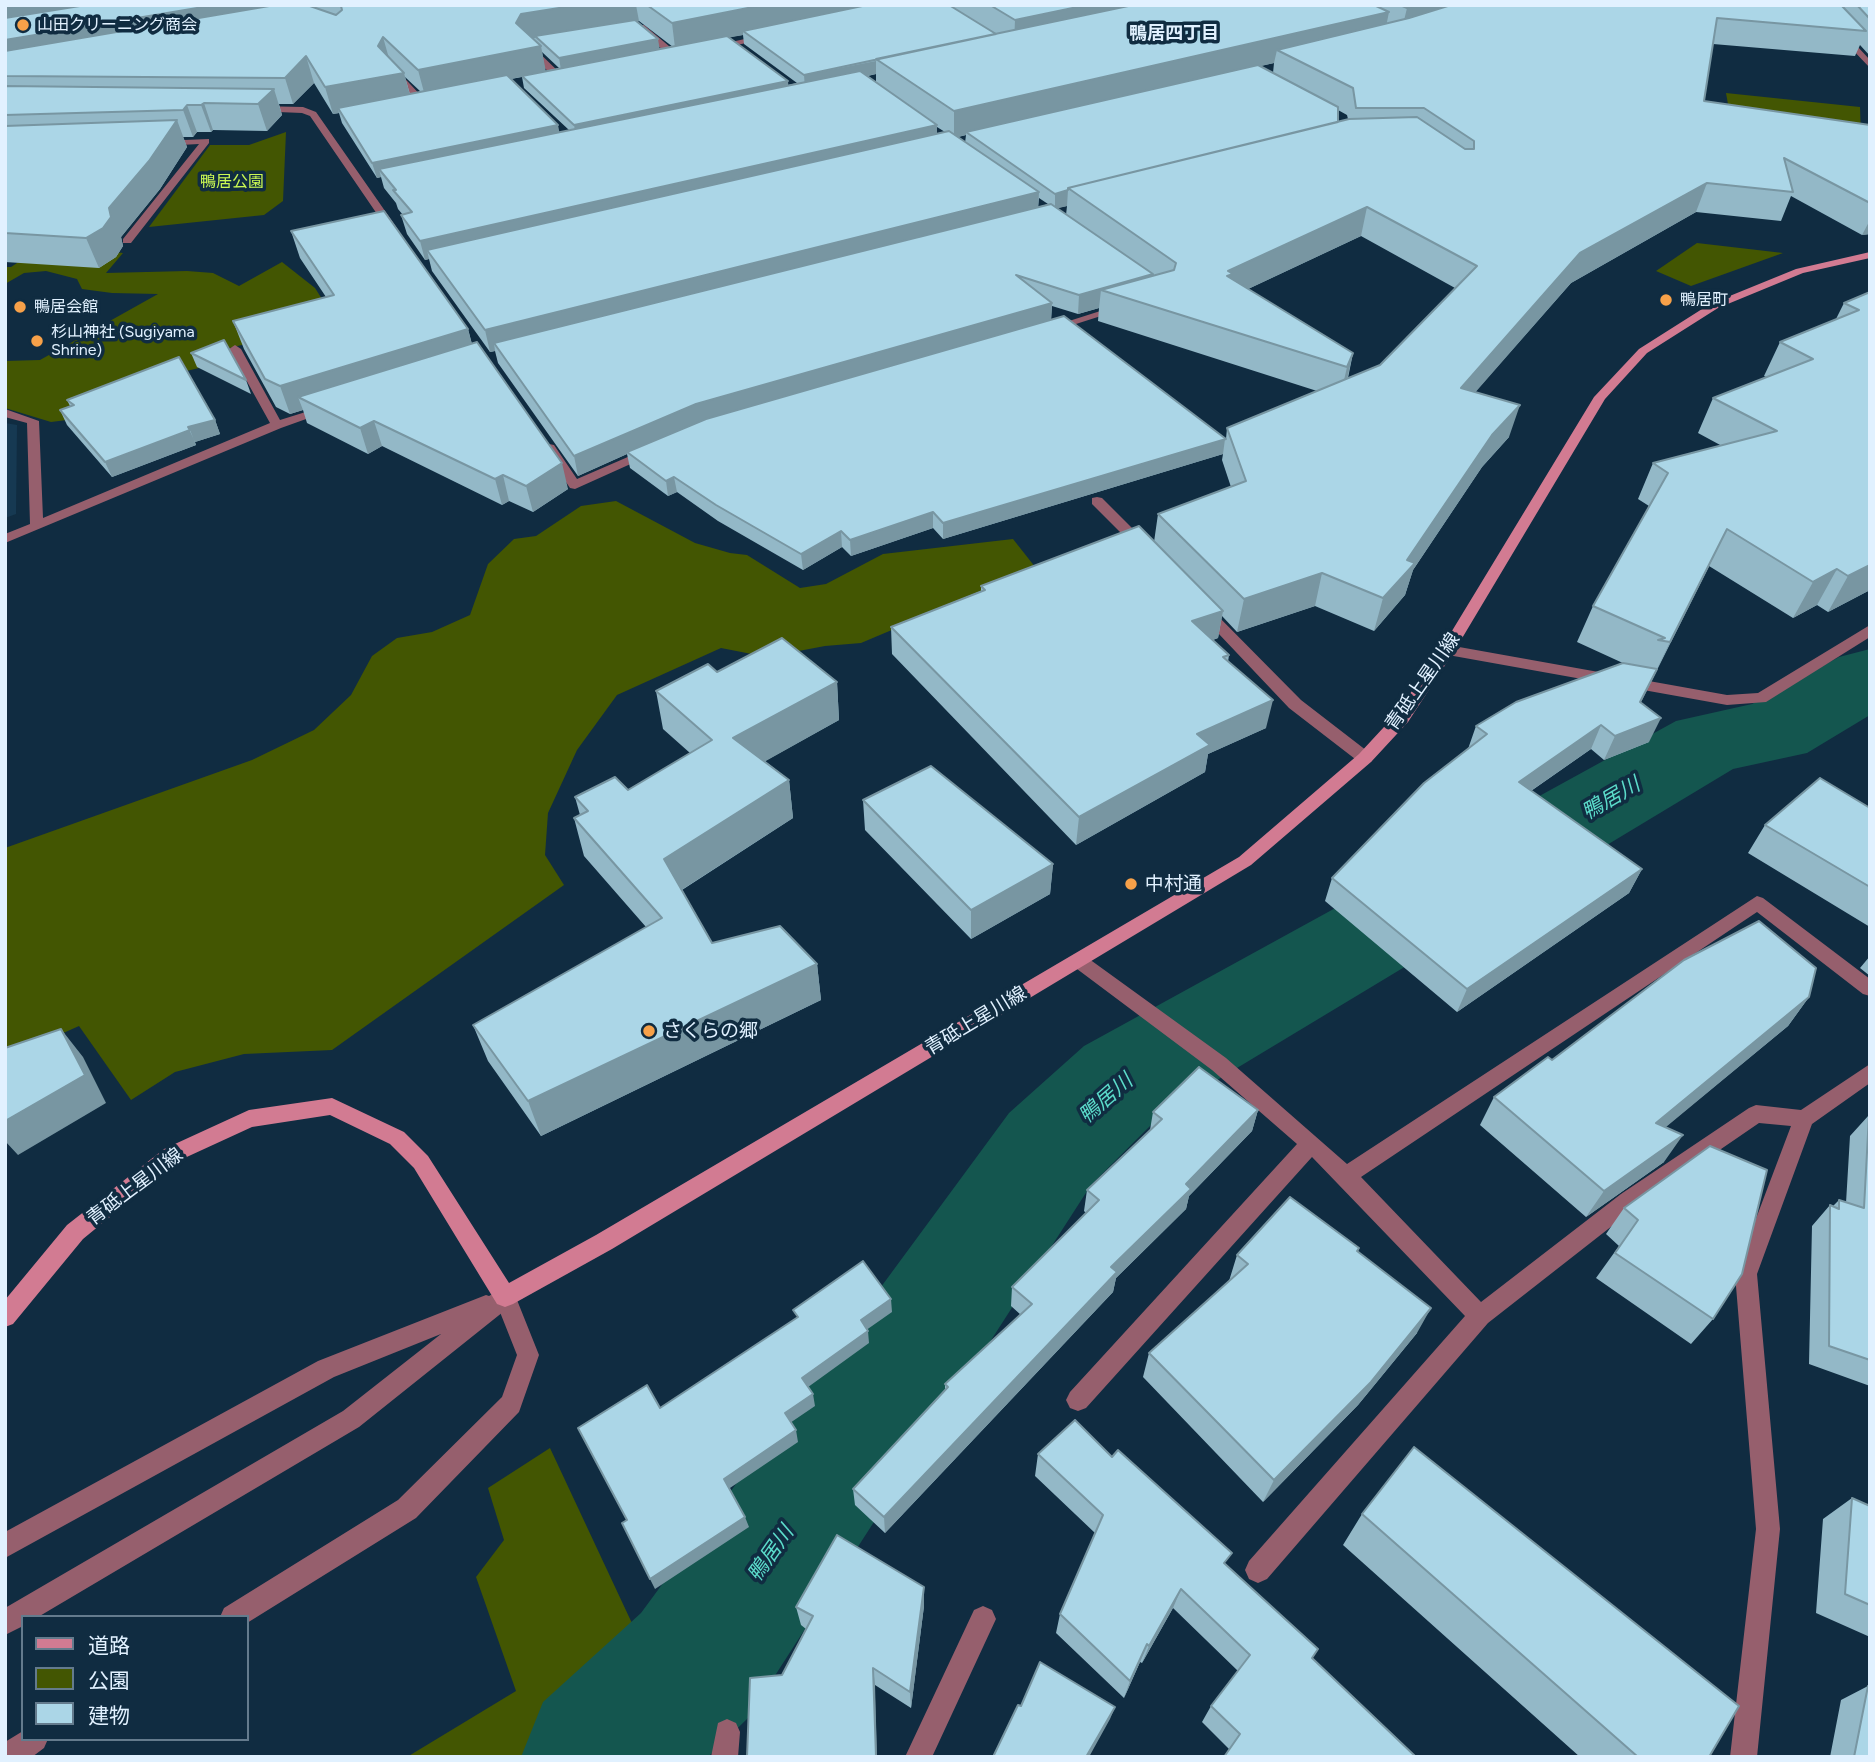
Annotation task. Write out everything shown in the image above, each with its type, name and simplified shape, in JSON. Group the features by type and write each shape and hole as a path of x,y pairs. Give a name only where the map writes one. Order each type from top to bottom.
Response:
{"main road":[{"name":"青砥上星川線","path":"5,1317 75,1232 171,1155 248,1119 332,1106 397,1138 421,1162 505,1297 1245,861 1365,758 1402,718 1448,650 1600,397 1643,351 1714,306 1800,271 1870,255"}],"street":[{"path":"1814,5 1870,65"},
{"path":"1831,21 1844,21"},
{"path":"626,28 639,26 673,54"},
{"path":"708,47 772,35"},
{"path":"538,43 526,45 559,77"},
{"path":"732,43 742,50"},
{"path":"660,57 684,52"},
{"path":"390,68 423,103"},
{"path":"548,79 572,74"},
{"path":"410,105 436,100"},
{"path":"249,109 303,110 313,114 369,186 398,237"},
{"path":"319,122 332,119"},
{"path":"127,241 206,141 153,143"},
{"path":"1032,335 1126,307"},
{"path":"235,349 277,425"},
{"path":"5,539 277,425 342,405"},
{"path":"5,413 33,421 37,526"},
{"path":"545,443 575,485 666,446"},
{"path":"1097,500 1155,560"},
{"path":"1194,599 1295,704 1365,758"},
{"path":"1448,650 1727,700 1761,698 1870,630"},
{"path":"1346,1176 1757,903 1870,989"},
{"path":"1079,961 1219,1065 1311,1143 1480,1316"},
{"path":"1743,1757 1768,1529 1746,1274 1804,1119 1870,1072"},
{"path":"1258,1570 1480,1316 1628,1201 1756,1114 1804,1119"},
{"path":"1078,1399 1311,1143"},
{"path":"5,1546 326,1368 505,1297"},
{"path":"236,1615 407,1509 511,1404 528,1356 505,1297"},
{"path":"5,1622 351,1419 505,1297"},
{"path":"918,1757 984,1619"},
{"path":"7,1757 32,1741"}],"shaded area":[{"path":"5,423 17,425 16,514 5,518"}],"green space":[{"path":"1726,93 1860,107 1861,137 1731,121"},
{"name":"鴨居公園","path":"286,132 283,201 264,215 149,227 210,145 249,145"},
{"path":"1697,243 1783,253 1691,286 1656,271"},
{"path":"32,253 123,253 106,273 213,273 239,286 282,262 315,288 336,321 214,352 220,363 178,373 75,419 51,422 5,408 5,361 40,360 158,294 82,289 77,279 46,271 24,273 5,284 5,267 11,267"},
{"path":"616,501 695,543 747,555 800,588 826,584 883,554 1013,539 1047,582 970,597 861,643 825,646 767,657 721,648 617,695 577,750 548,813 545,855 564,885 332,1050 244,1054 175,1072 131,1100 79,1026 5,1059 5,848 252,760 314,730 351,695 372,656 397,638 432,632 470,615 488,564 514,539 536,536 581,506"},
{"path":"550,1448 652,1666 554,1757 407,1757 516,1691 476,1577 504,1540 488,1488"}],"building":[{"path":"86,5 215,5 5,40 5,18"},
{"path":"275,5 307,5 336,15 342,10 338,5 578,5 521,14 516,23 541,46 418,70 383,37 378,46 404,73 325,87 306,56 285,78 5,76 5,51"},
{"path":"647,5 763,5 672,23"},
{"path":"867,5 949,5 996,34 804,75 743,31"},
{"path":"990,5 1087,5 1015,20"},
{"path":"1133,5 1374,5 1389,12 954,111 876,59"},
{"path":"1451,5 1841,5 1866,31 1717,18 1704,101 1870,125 1870,203 1784,158 1793,192 1707,183 1580,253 1461,388 1520,405 1492,435 1407,560 1415,563 1383,598 1322,573 1244,599 1158,514 1246,481 1227,428 1380,365 1477,266 1367,207 1228,271 1233,274 1227,276 1353,353 1347,367 1101,290 1174,270 1176,263 1068,188 1349,119 1417,117 1465,149 1474,149 1474,141 1424,108 1356,108 1353,88 1277,50"},
{"path":"1857,5 1870,5 1870,19"},
{"path":"635,20 658,39 559,58 535,36"},
{"path":"727,36 788,81 574,125 522,76"},
{"path":"1258,65 1338,107 1338,122 1068,188 1055,194 966,132"},
{"path":"860,71 937,125 420,241 401,215 412,212 379,169"},
{"path":"507,75 558,125 372,163 338,108"},
{"path":"5,86 274,89 258,104 204,103 187,105 183,110 5,115"},
{"path":"177,120 149,161 109,208 111,217 103,228 86,238 5,233 5,126"},
{"path":"949,131 1039,192 485,330 427,250"},
{"path":"1051,204 1153,274 1079,295 1016,275 1052,303 696,404 574,456 494,343"},
{"path":"384,211 468,329 280,386 265,379 233,321 334,295 291,231"},
{"path":"1870,292 1870,565 1848,576 1837,569 1813,582 1727,529 1670,642 1658,640 1665,638 1593,606 1668,473 1653,463 1777,431 1713,398 1813,359 1780,342 1859,310 1844,303"},
{"path":"1064,316 1226,439 943,523 933,512 850,540 841,531 801,554 716,505 674,477 666,481 627,452 706,419"},
{"path":"224,340 246,380 191,353"},
{"path":"477,342 562,463 526,486 503,475 495,479 374,421 360,428 298,397"},
{"path":"179,357 215,420 188,427 190,430 105,462 60,410 74,405 67,400"},
{"path":"1139,526 1223,611 1192,621 1229,655 1223,657 1273,700 1197,734 1210,745 1079,817 891,627 985,590 981,586"},
{"path":"782,638 837,682 733,738 789,780 664,859 712,943 780,926 817,964 528,1101 473,1025 662,918 574,818 588,811 575,797 615,777 628,790 712,740 656,691 708,664 717,672"},
{"path":"1623,663 1657,669 1640,702 1661,718 1615,736 1601,725 1519,782 1642,869 1467,989 1332,878 1424,783 1487,734 1476,726 1516,702"},
{"path":"931,766 1053,864 971,910 863,800"},
{"path":"1820,778 1870,808 1870,887 1765,825"},
{"path":"1759,921 1816,968 1809,997 1656,1123 1683,1135 1604,1191 1494,1097 1548,1057 1552,1060 1684,960"},
{"path":"61,1029 85,1075 5,1121 5,1048"},
{"path":"1199,1067 1258,1110 1186,1184 1191,1189 1111,1267 1117,1272 884,1517 853,1489 948,1387 945,1384 1032,1304 1012,1287 1099,1200 1087,1190 1162,1119 1153,1112"},
{"path":"1869,1115 1870,1360 1829,1346 1830,1205 1839,1209 1839,1200 1864,1208"},
{"path":"1710,1146 1767,1170 1742,1274 1713,1319 1615,1253 1638,1220 1624,1208"},
{"path":"1290,1197 1359,1248 1357,1251 1431,1308 1371,1382 1274,1480 1149,1353 1248,1264 1237,1255"},
{"path":"863,1261 891,1299 861,1320 868,1331 802,1378 813,1394 785,1413 796,1430 724,1479 745,1517 650,1579 622,1523 627,1520 578,1428 647,1385 660,1408 798,1317 793,1310"},
{"path":"1075,1420 1112,1457 1118,1450 1232,1553 1224,1563 1318,1649 1312,1658 1416,1757 1224,1757 1240,1734 1211,1706 1250,1655 1181,1589 1149,1646 1147,1644 1130,1681 1060,1614 1103,1515 1038,1454"},
{"path":"1414,1447 1739,1706 1709,1757 1638,1757 1362,1514"},
{"path":"1852,1498 1870,1506 1870,1605 1845,1594"},
{"path":"837,1535 924,1587 910,1692 873,1668 876,1757 747,1757 750,1678 782,1675 813,1616 796,1607"},
{"path":"1040,1662 1115,1707 1086,1757 993,1757 1018,1705 1021,1706"},
{"path":"1868,1686 1870,1757 1854,1757"}],"waterway":[{"name":"鴨居川","path":"598,1757 694,1666 1050,1149 1124,1079 1708,743 1775,731 1870,677"}],"place":[{"name":"山田クリーニング商会","path":"23,25"},
{"name":"鴨居町","path":"1666,300"},
{"name":"鴨居会館","path":"20,307"},
{"name":"杉山神社 (Sugiyama Shrine)","path":"37,341"},
{"name":"中村通","path":"1131,884"},
{"name":"さくらの郷","path":"649,1031"}],"district":[{"name":"鴨居四丁目","path":"1174,34"}]}
